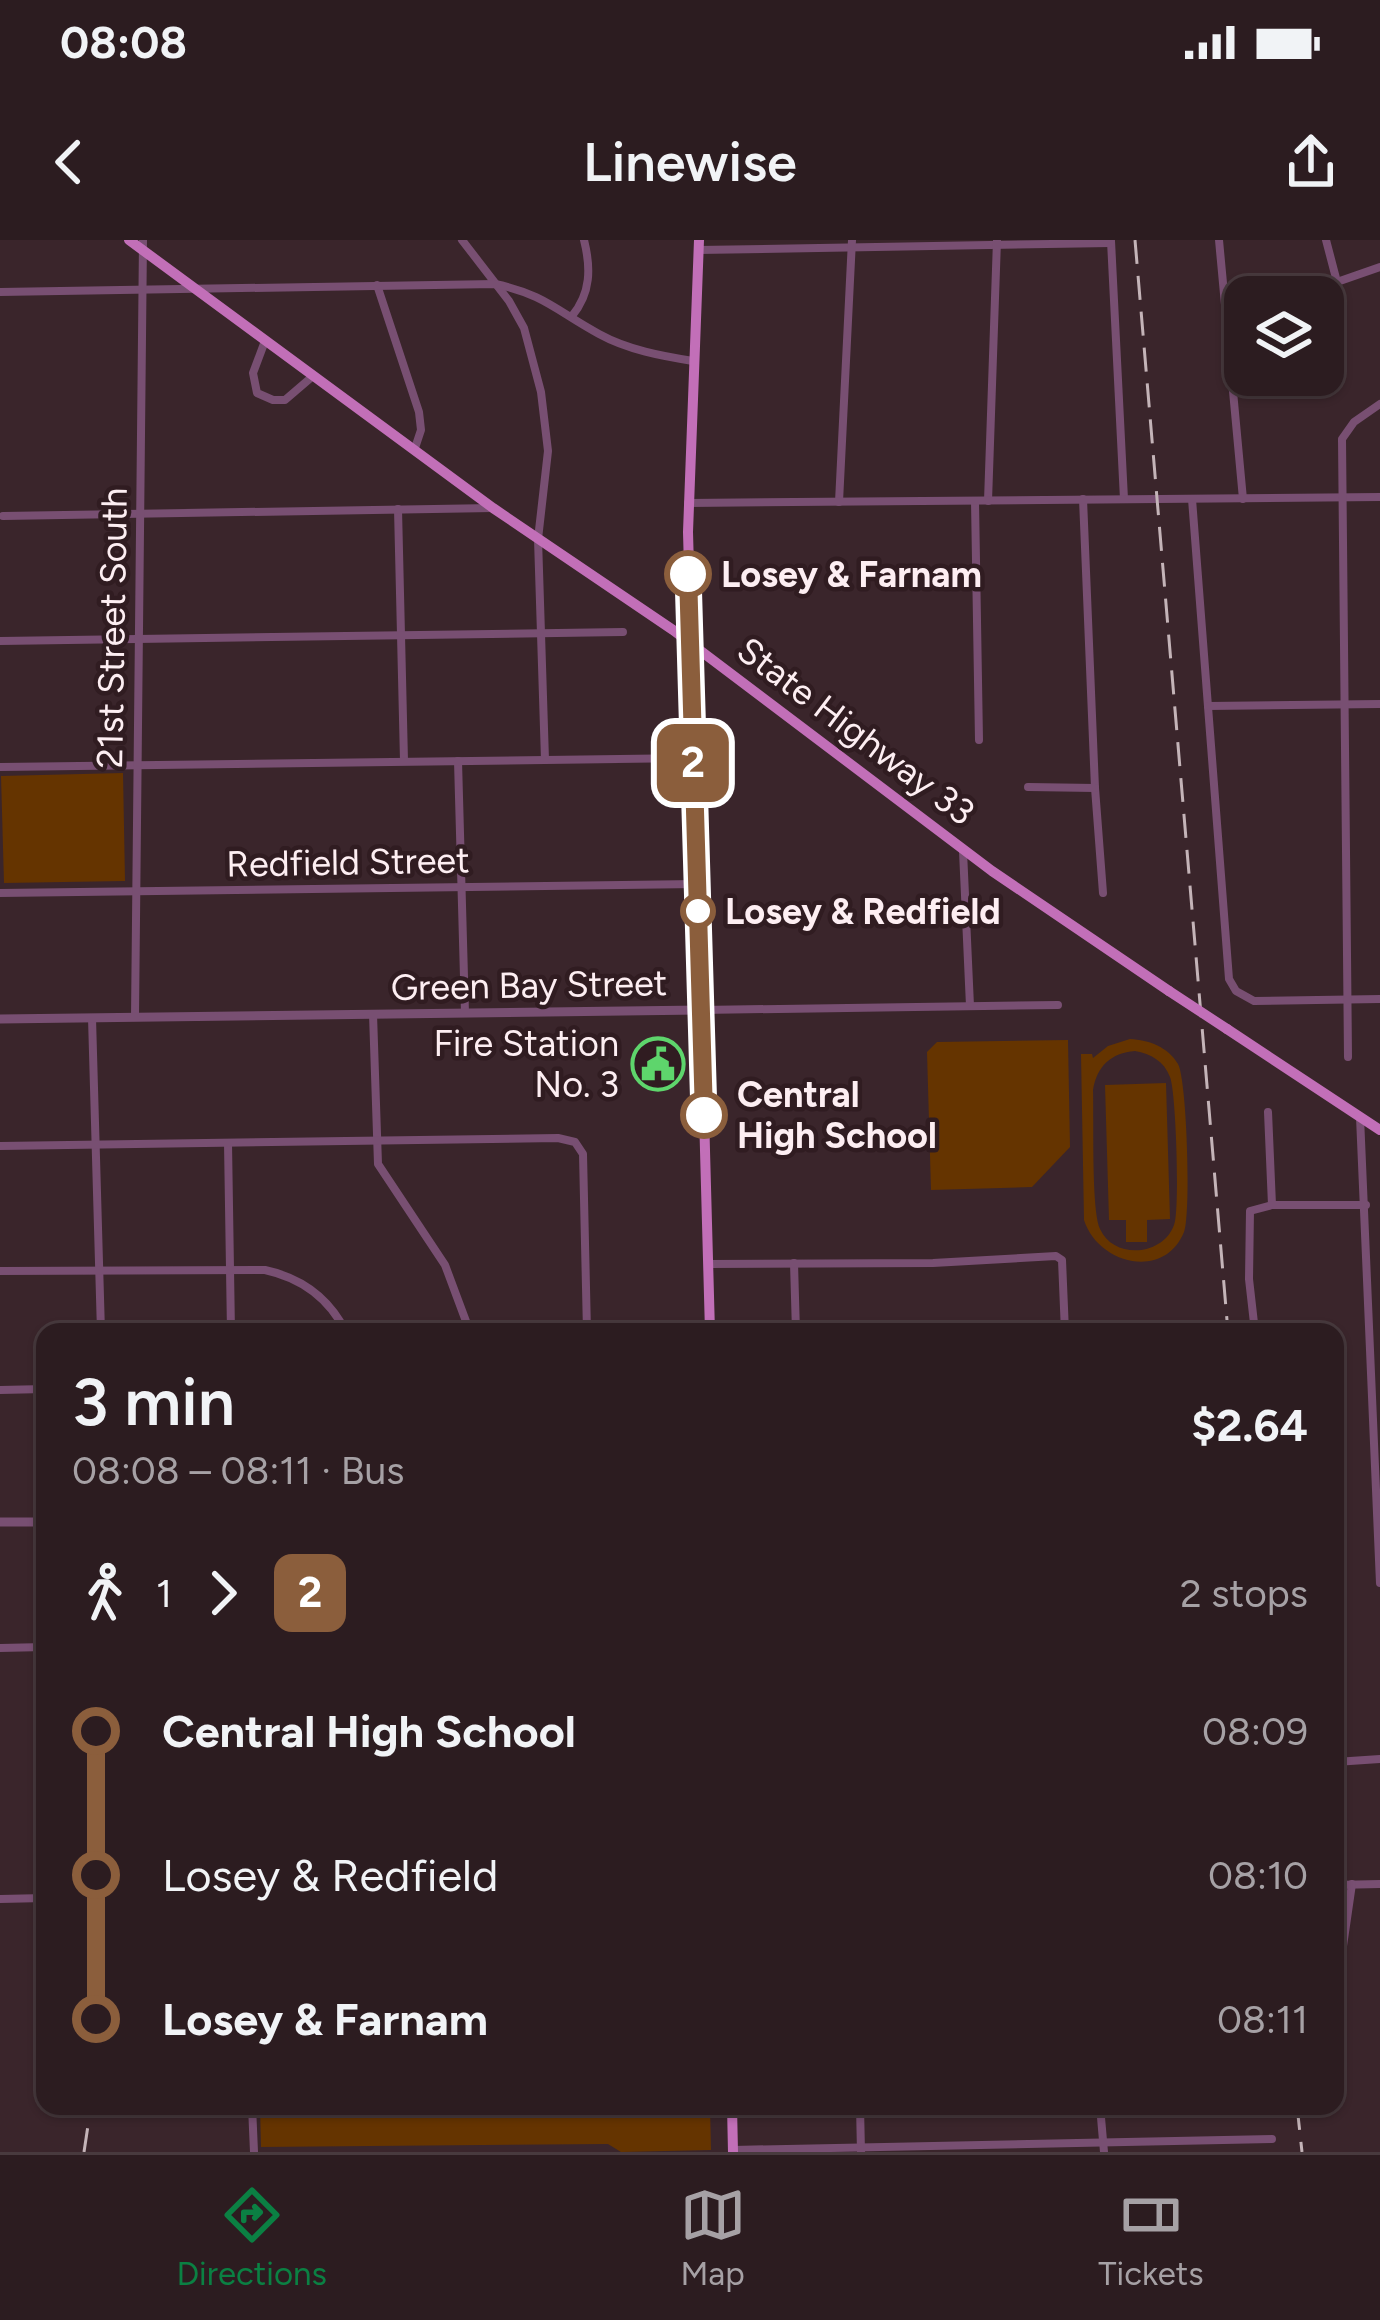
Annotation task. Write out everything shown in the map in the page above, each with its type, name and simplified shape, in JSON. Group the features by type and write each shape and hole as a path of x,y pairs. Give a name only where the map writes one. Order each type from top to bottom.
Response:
{"main road":[{"name":"State Highway 33","path":"129,240 143,245 493,508 689,642 963,850 1380,1130"},
{"path":"699,245 688,503 689,642 710,1323"},
{"path":"731,2115 733,2151"}],"street":[{"path":"462,240 524,328 541,392 548,460 538,539 545,760"},
{"path":"572,316 583,301 590,273 584,240"},
{"path":"1220,240 1224,289"},
{"path":"1326,240 1334,276"},
{"path":"699,245 1111,241 1124,499"},
{"path":"838,502 852,243"},
{"path":"988,501 996,243"},
{"name":"21st Street South","path":"136,1017 143,245"},
{"path":"1344,280 1380,267"},
{"path":"0,292 495,284 542,297 599,334 630,347 694,361"},
{"path":"377,285 419,412 421,430 415,448"},
{"path":"266,341 253,374 256,393 285,400 313,376"},
{"path":"1233,396 1243,499"},
{"path":"1348,1057 1342,440 1354,422 1380,404"},
{"path":"688,503 1380,497"},
{"path":"1083,499 1103,893"},
{"path":"1192,500 1228,972 1236,991 1253,1001 1380,999"},
{"path":"975,501 979,740"},
{"path":"1,516 493,508"},
{"path":"398,509 404,760"},
{"path":"0,641 623,632"},
{"path":"1208,706 1380,704"},
{"path":"0,767 693,758"},
{"path":"458,760 465,1013"},
{"path":"1028,787 1095,788"},
{"path":"963,850 970,1006"},
{"name":"Redfield Street","path":"0,893 697,884"},
{"name":"Green Bay Street","path":"0,1019 1058,1005"},
{"path":"373,1014 378,1164 449,1274 467,1323"},
{"path":"92,1018 101,1323"},
{"path":"1268,1112 1272,1205"},
{"path":"1360,1117 1380,1583"},
{"path":"0,1146 558,1138 575,1142 583,1154 586,1323"},
{"path":"228,1143 231,1323"},
{"path":"1254,1323 1250,1211 1272,1205 1366,1205"},
{"path":"708,1264 933,1263 1058,1256 1064,1265 1065,1323"},
{"path":"794,1263 796,1323"},
{"path":"0,1271 265,1270 297,1280 327,1304 340,1323"},
{"path":"0,1390 36,1389"},
{"path":"0,1522 36,1522"},
{"path":"0,1648 36,1647"},
{"path":"1344,1762 1380,1760"},
{"path":"1344,1884 1380,1884"},
{"path":"1344,1939 1352,1884"},
{"path":"0,1899 36,1898"},
{"path":"252,2115 254,2152"},
{"path":"860,2115 861,2150"},
{"path":"1101,2115 1104,2147"},
{"path":"733,2151 1104,2147 1272,2139"}],"shaded area":[{"path":"123,773 125,881 4,883 1,776"},
{"path":"1130,1039 1151,1043 1174,1058 1181,1075 1187,1148 1184,1232 1175,1247 1147,1261 1132,1261 1103,1247 1084,1220 1081,1054 1093,1058 1108,1046","holes":["1135,1051 1152,1056 1170,1077 1177,1198 1168,1235 1149,1248 1127,1250 1107,1239 1097,1218 1093,1090 1106,1062"]},
{"path":"1068,1040 1070,1147 1032,1187 931,1190 927,1052 937,1042"},
{"path":"1166,1083 1170,1219 1147,1220 1147,1242 1126,1242 1126,1220 1109,1220 1105,1085"},
{"path":"260,2115 710,2115 711,2150 621,2152 608,2144 261,2147"}],"railway":[{"path":"1135,240 1227,1323"},
{"path":"1298,2115 1302,2152"},
{"path":"84,2152 89,2119"}],"bus line":[{"name":"2","path":"688,574 704,1115"}],"place":[{"name":"Losey & Farnam","path":"688,574"},
{"name":"Losey & Redfield","path":"698,911"},
{"name":"Fire Station No. 3","path":"658,1064"},
{"name":"Central High School","path":"704,1115"}]}
